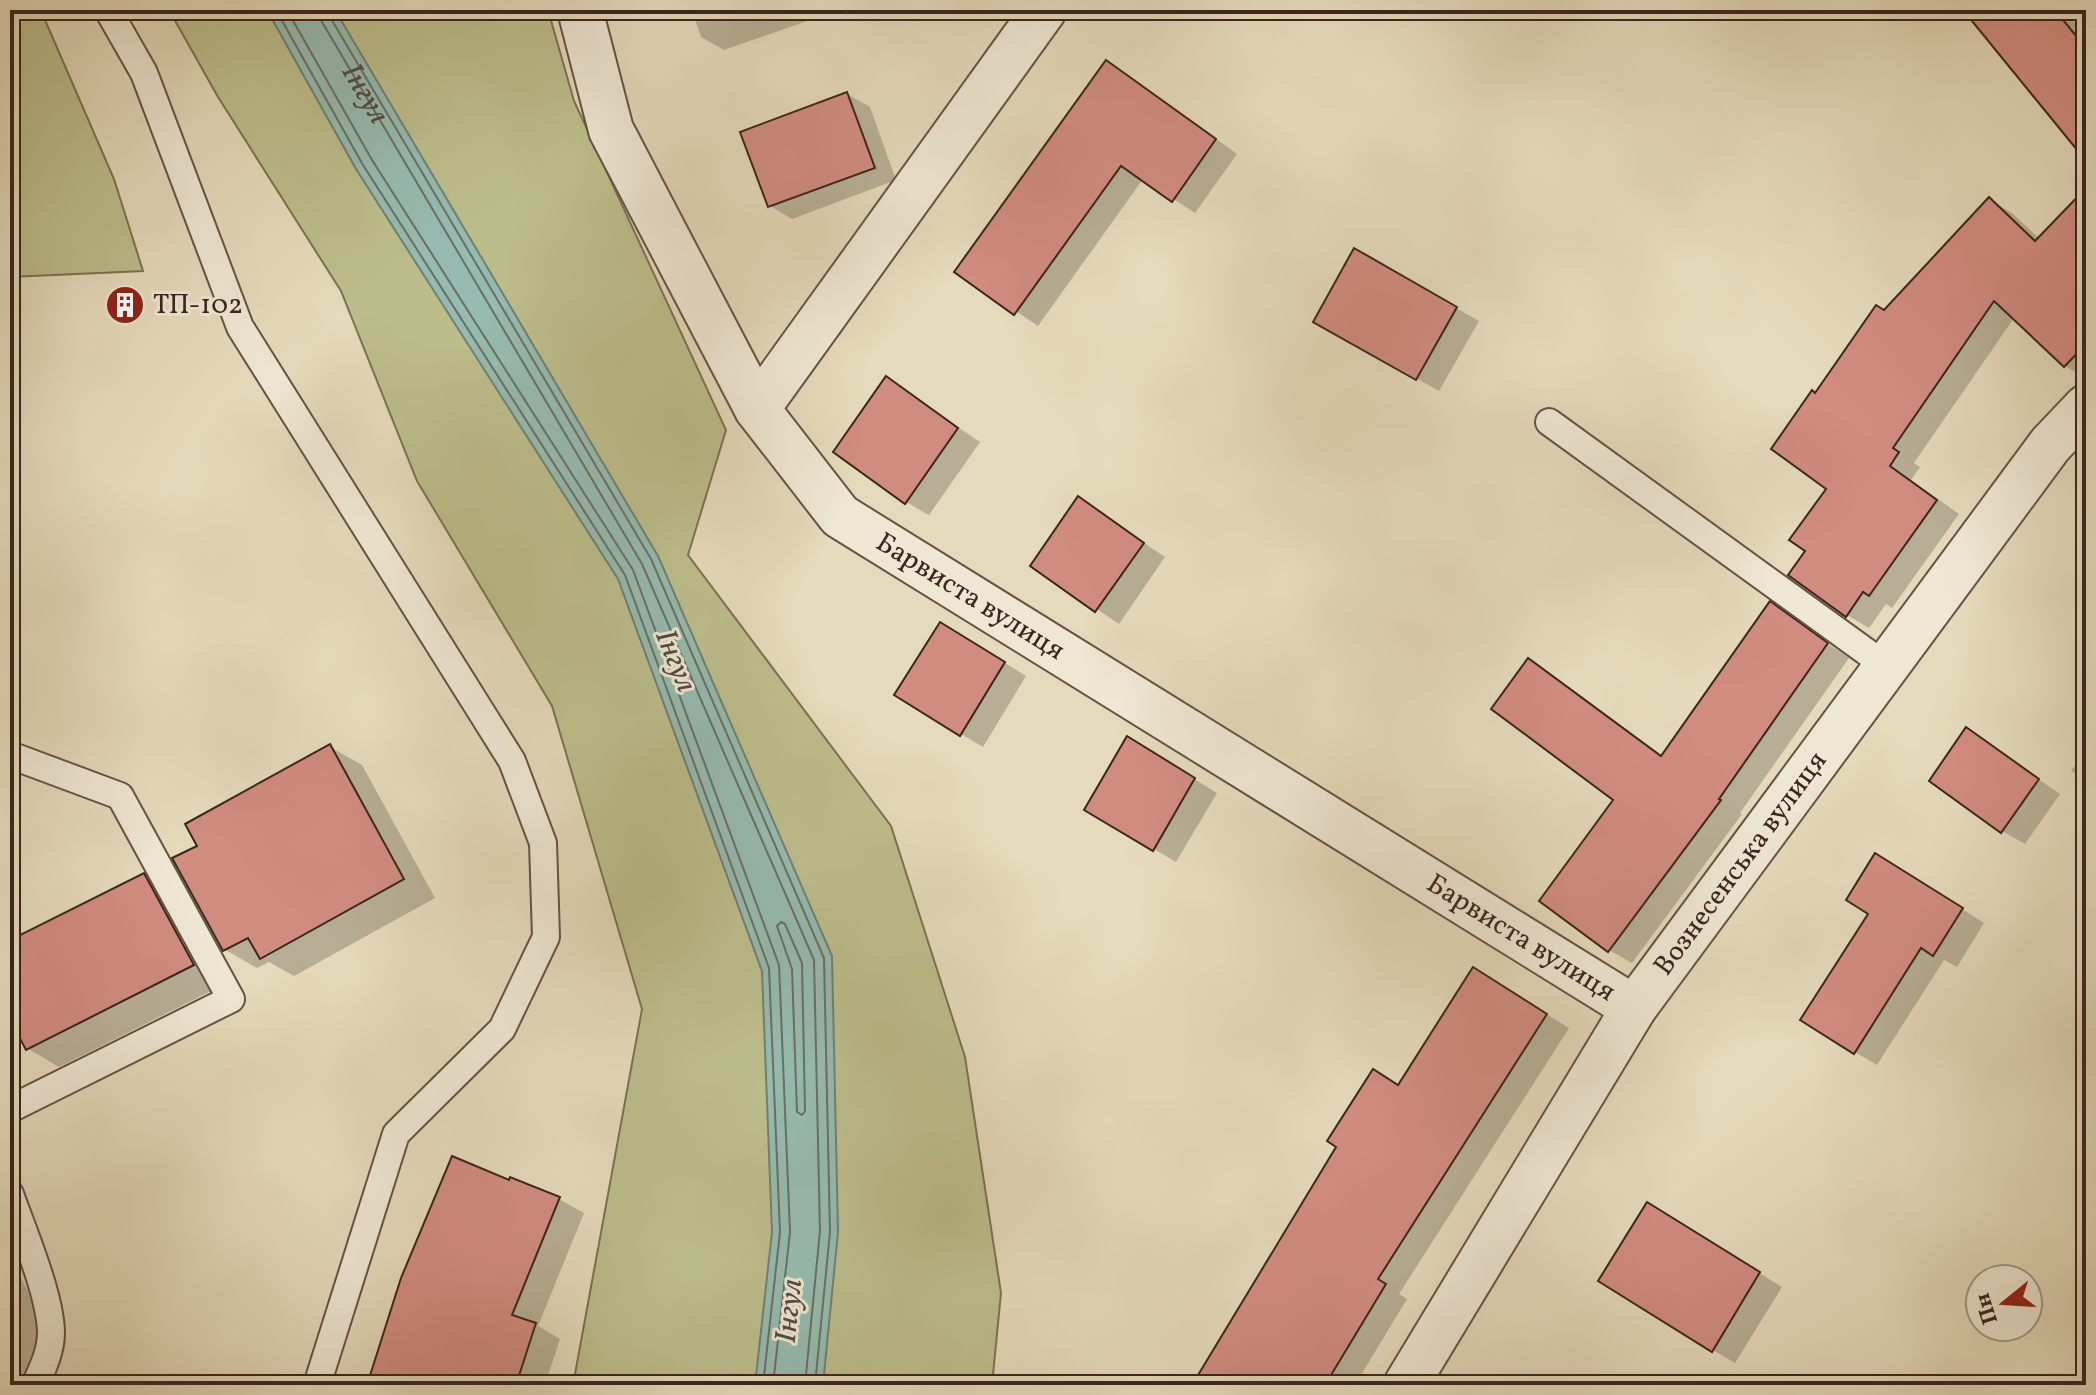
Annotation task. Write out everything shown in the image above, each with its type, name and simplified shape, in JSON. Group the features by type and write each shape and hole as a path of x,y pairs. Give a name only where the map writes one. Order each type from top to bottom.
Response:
{"street":[{"name":"Барвиста вулиця","path":"580,10 611,130 757,409 840,516 1634,1008"},
{"path":"757,409 1044,10"},
{"name":"Вознесенська вулиця","path":"1406,1385 1634,1008 2050,445 2086,407"}],"lane":[{"path":"108,10 144,73 240,327 512,761 543,843 546,937 502,1029 396,1134 317,1385"},
{"path":"1549,422 1886,666"},
{"path":"10,755 120,796 231,999 10,1109"},
{"path":"10,1194 47,1303 51,1333 46,1362 35,1385"}],"green space":[{"path":"10,10 39,10 45,20 114,179 143,271 10,277"},
{"path":"169,10 548,10 574,101 726,430 688,555 891,826 965,1057 1001,1293 992,1385 573,1385 642,1009 552,706 417,481 341,291 218,97"}],"water":[{"name":"Інгул","path":"267,10 335,10 658,556 832,956 838,1232 823,1385 755,1385 772,1232 762,971 618,579 356,169"}],"building":[{"path":"1963,10 2055,10 2086,48 2086,161"},
{"path":"1106,60 1216,139 1172,202 1121,166 1014,315 954,272"},
{"path":"847,92 875,168 768,207 740,132"},
{"path":"2086,188 2086,344 2064,367 1994,301 1893,448 1899,452 1890,466 1937,500 1869,596 1863,592 1846,617 1788,575 1805,551 1789,540 1826,489 1771,449 1812,390 1815,393 1876,305 1884,310 1989,197 2035,241"},
{"path":"1354,248 1457,307 1416,380 1313,322"},
{"path":"886,376 958,428 905,504 833,452"},
{"path":"1078,496 1144,543 1095,612 1030,566"},
{"path":"1770,601 1828,643 1721,800 1608,952 1539,901 1613,800 1491,709 1528,658 1661,756"},
{"path":"940,622 1005,662 960,736 894,695"},
{"path":"1966,727 2039,779 2001,833 1929,781"},
{"path":"1127,736 1195,778 1153,851 1084,810"},
{"path":"330,744 404,879 260,959 248,938 223,951 172,858 197,846 185,824"},
{"path":"1875,853 1963,908 1933,956 1921,948 1854,1054 1800,1020 1868,914 1846,900"},
{"path":"144,873 194,965 26,1050 10,1019 10,940"},
{"path":"1473,967 1547,1014 1378,1279 1386,1284 1325,1385 1192,1385 1336,1147 1327,1141 1373,1069 1398,1085"},
{"path":"452,1156 560,1197 512,1315 536,1323 516,1385 367,1385 401,1278"},
{"path":"1647,1202 1760,1272 1712,1352 1598,1281"}],"place":[{"name":"ТП-102","path":"125,305"}]}
